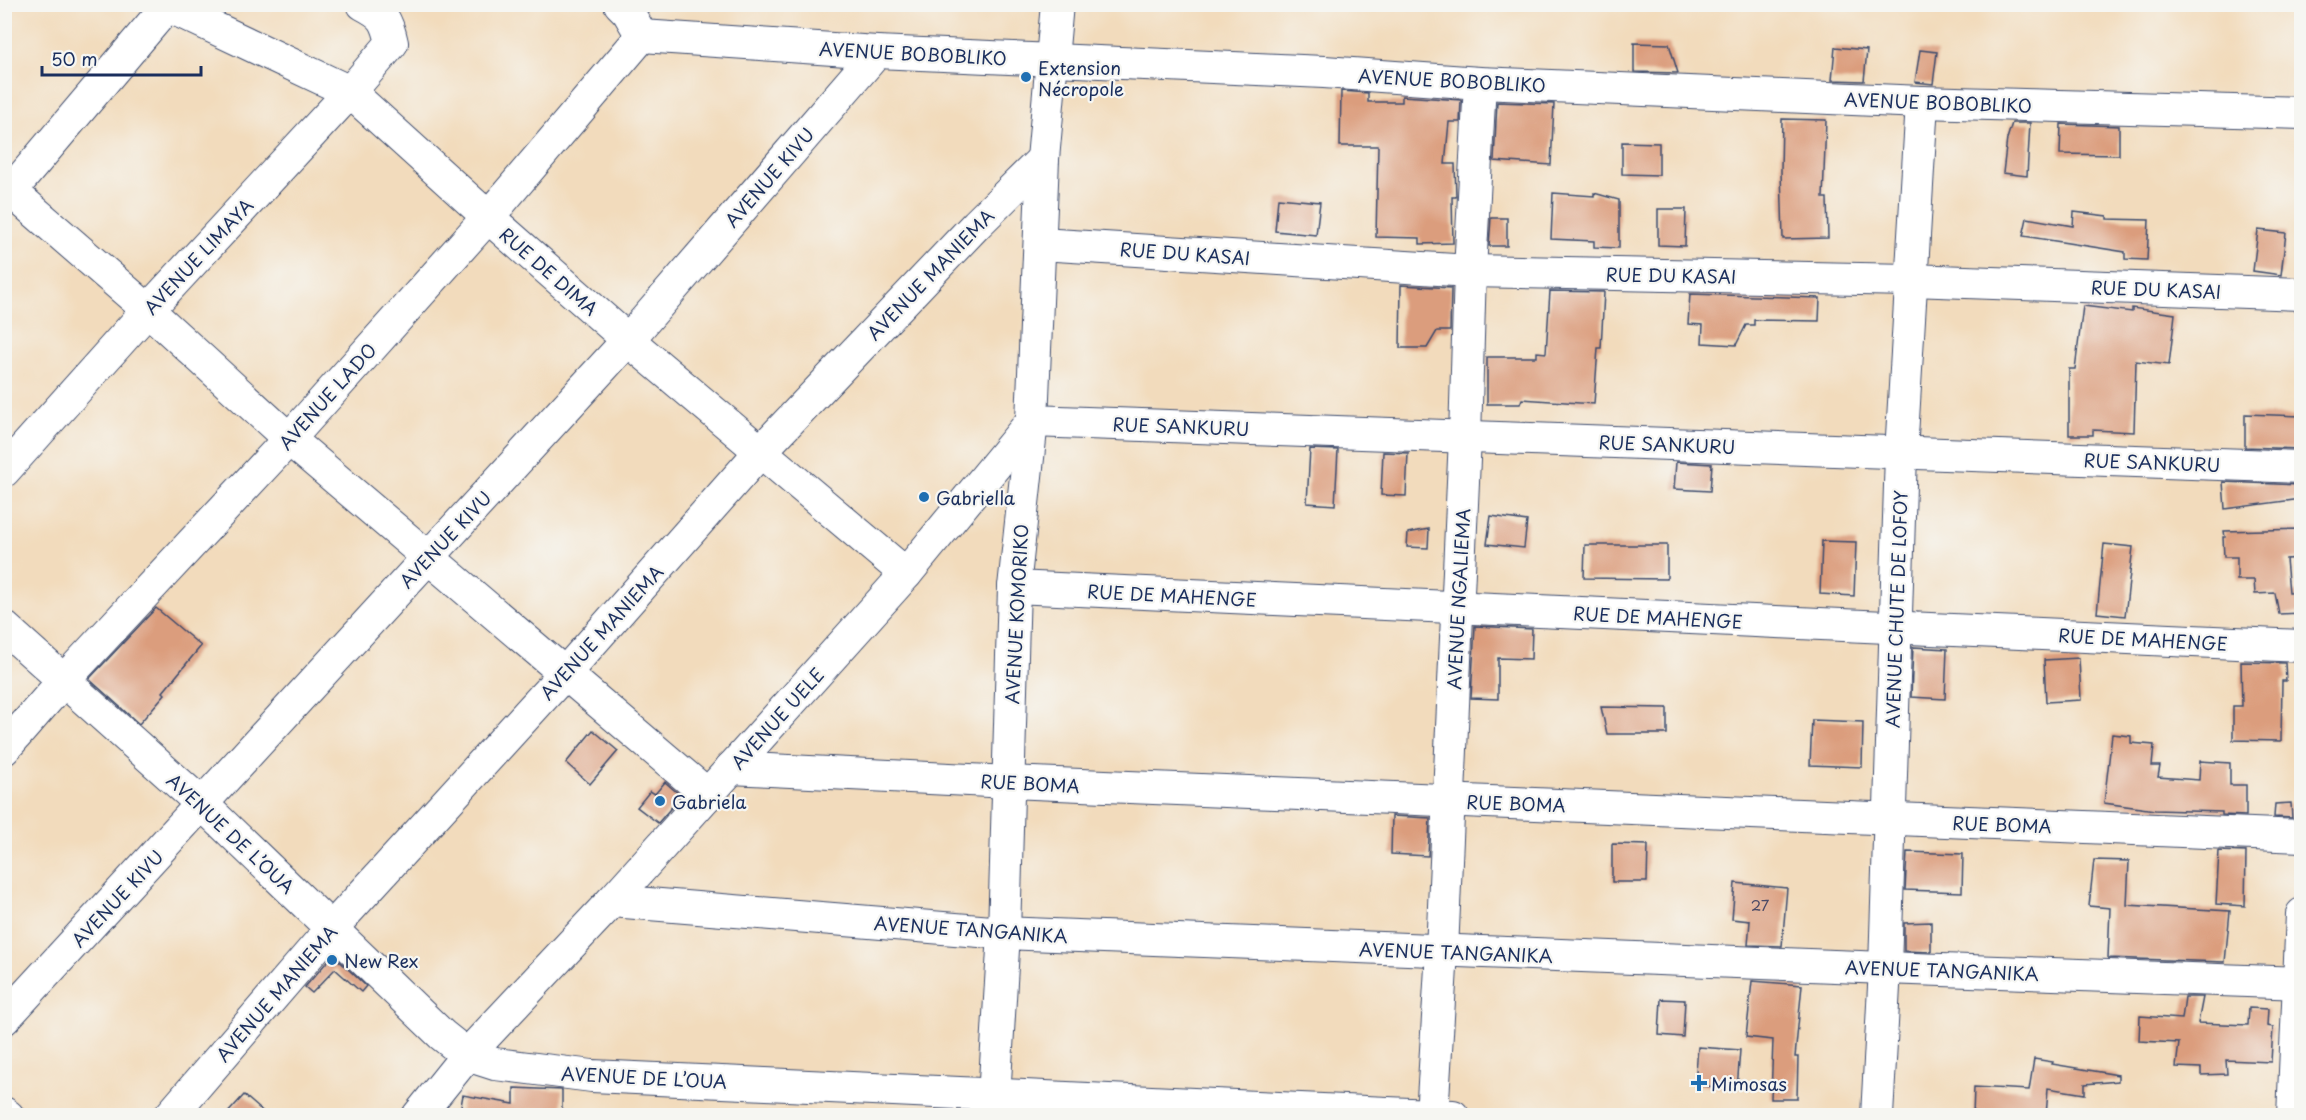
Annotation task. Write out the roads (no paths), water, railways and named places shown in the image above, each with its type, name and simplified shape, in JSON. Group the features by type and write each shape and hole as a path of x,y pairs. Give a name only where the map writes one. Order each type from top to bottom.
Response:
{"street":[{"name":"AVENUE LIMAYA","path":"4,471 392,43 388,24 378,12 363,4"},
{"path":"621,4 642,36"},
{"name":"AVENUE KOMORIKO","path":"993,1105 1004,933 1014,587 1032,421 1043,159 1050,61 1057,4"},
{"path":"169,5 7,192 148,310 289,438 428,558 708,795"},
{"name":"RUE DE DIMA","path":"169,5 350,92 628,340 906,574"},
{"name":"AVENUE BOBOBLIKO","path":"642,36 877,52 1324,72 1480,83 1922,102 2301,113"},
{"name":"AVENUE LADO","path":"4,749 65,679 289,438 488,217 642,36"},
{"name":"AVENUE KIVU","path":"4,1018 203,805 628,340 877,52"},
{"name":"AVENUE NGALIEMA","path":"1439,1115 1447,800 1458,608 1470,271 1480,83"},
{"name":"AVENUE CHUTE DE LOFOY","path":"1877,1116 1885,968 1901,453 1922,102"},
{"name":"AVENUE MANIEMA","path":"170,1116 332,929 565,673 760,452 977,224 1043,159"},
{"name":"RUE DU KASAI","path":"1040,244 1470,271 1911,280 2301,294"},
{"name":"RUE SANKURU","path":"1032,421 2301,467"},
{"name":"AVENUE UELE","path":"417,1116 467,1056 612,901 906,574 1032,421"},
{"name":"RUE DE MAHENGE","path":"1014,587 2301,646"},
{"name":"AVENUE DE L’OUA","path":"4,627 65,679 203,805 442,1035 467,1056 495,1064 592,1076 993,1105 1439,1115"},
{"name":"RUE BOMA","path":"731,768 1009,782 2301,836"},
{"name":"AVENUE TANGANIKA","path":"612,901 1004,933 2300,983"},
{"path":"2293,1116 2301,914"}],"place":[{"name":"Extension Nécropole","path":"1026,77"},
{"name":"Gabriella","path":"924,497"},
{"name":"Gabriela","path":"660,801"},
{"name":"New Rex","path":"332,960"},
{"name":"Mimosas","path":"1699,1083"}]}
